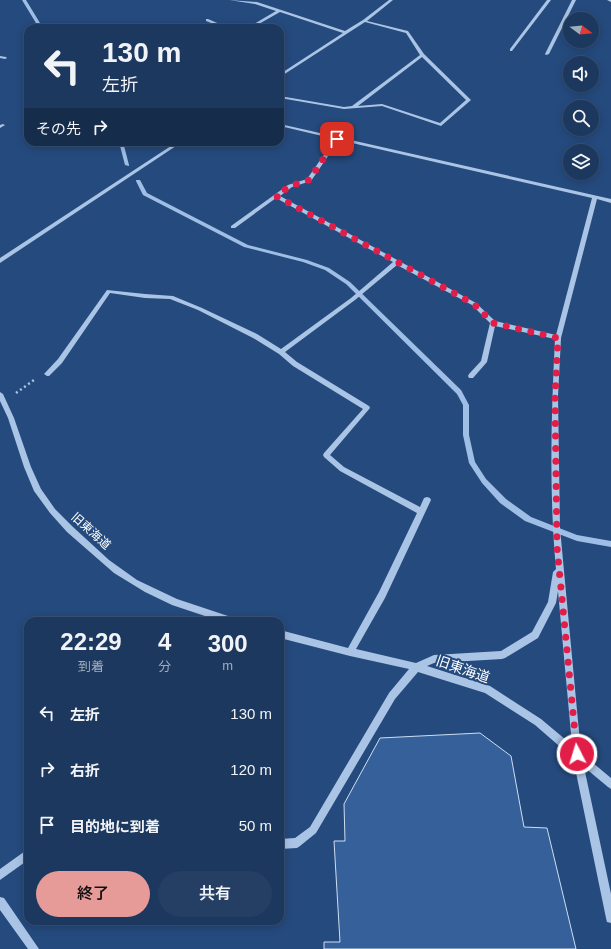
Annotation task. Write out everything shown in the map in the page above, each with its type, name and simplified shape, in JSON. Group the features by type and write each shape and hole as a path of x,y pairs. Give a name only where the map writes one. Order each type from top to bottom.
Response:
{"street":[{"path":"231,0 256,3 346,33"},
{"path":"284,73 364,21 391,0"},
{"path":"511,50 549,0"},
{"path":"547,54 574,0"},
{"path":"256,24 279,11"},
{"path":"207,20 217,24"},
{"path":"284,98 350,109 382,105 441,125 469,100 422,55 407,32 364,21"},
{"path":"350,109 422,55"},
{"path":"284,126 611,201"},
{"path":"233,227 290,186 309,180 337,139"},
{"path":"0,261 174,146"},
{"path":"276,196 474,304 493,323 558,338"},
{"path":"595,198 558,338 555,396 556,528 577,754 611,918"},
{"path":"281,352 353,299 366,286 397,262"},
{"path":"47,374 60,361 109,291 145,296 171,297 226,321 281,352 295,364 367,408 326,455 342,469 422,512"},
{"path":"471,376 484,362 493,323"},
{"name":"旧東海道","path":"2,398 38,491 54,513 70,529 123,575 151,591 186,606 219,617"},
{"path":"350,652 382,595 427,500"},
{"path":"284,844 297,843 313,830 392,696 416,667 434,659 502,655 535,635 552,603 559,562"},
{"name":"旧東海道","path":"284,635 416,667 487,689 538,722 611,784"},
{"path":"0,875 24,857"},
{"path":"0,902 34,949"}],"path":[{"path":"2,398 47,374"}],"building":[{"path":"480,733 511,756 524,827 547,828 576,949 324,949 324,942 340,942 334,841 345,841 344,804 380,738"}],"waterway":[{"path":"24,0 39,24"},
{"path":"122,146 127,165"},
{"path":"138,181 145,194 246,246 305,261 327,269 348,283 459,392 466,405 466,435 472,463 484,481 503,501 528,519 577,538 611,544"}],"route":[{"path":"337,139 309,180 290,186 276,196 474,304 493,323 558,338 555,396 556,528 577,754"}]}
